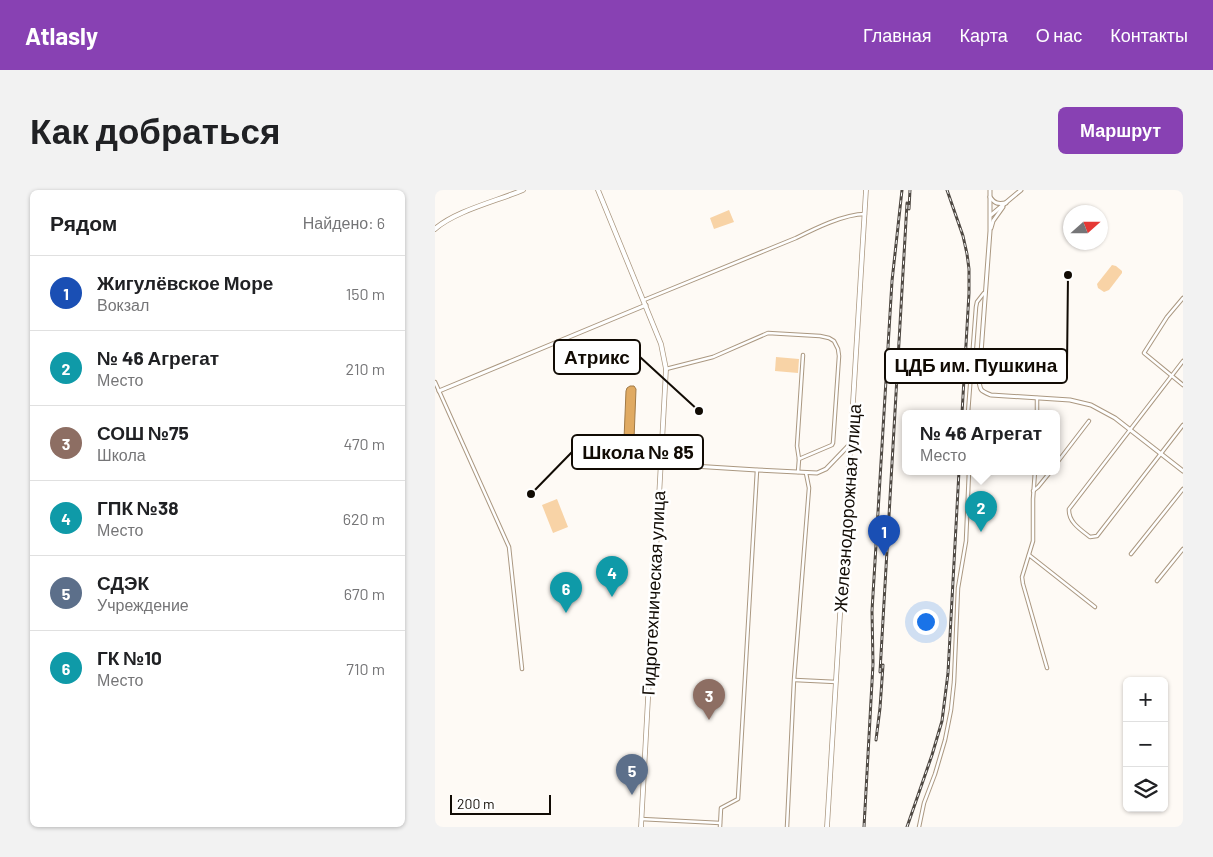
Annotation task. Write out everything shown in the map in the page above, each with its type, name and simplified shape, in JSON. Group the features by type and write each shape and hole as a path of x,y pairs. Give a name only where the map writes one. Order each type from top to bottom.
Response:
{"main road":[{"path":"435,229 447,220 523,190"},
{"name":"Гидротехническая улица","path":"599,190 661,344 666,369 641,827"},
{"name":"Железнодорожная улица","path":"827,827 866,190"}],"street":[{"path":"990,190 991,216 979,380 982,391 991,395 1069,400 1091,405 1115,418 1183,471"},
{"path":"991,216 1021,190"},
{"path":"991,197 993,202 998,204 1006,203"},
{"path":"990,231 993,221 1006,203"},
{"path":"644,300 815,229 845,218 865,214"},
{"path":"968,410 976,307 977,302 985,292"},
{"path":"1183,298 1167,317 1143,354 1183,385"},
{"path":"439,391 646,305"},
{"path":"666,369 713,357 768,332 820,336 834,341 839,356 833,443 799,459"},
{"path":"798,472 797,446 803,356"},
{"path":"1183,361 1069,508 1071,520 1090,537 1097,536 1183,425"},
{"path":"435,382 509,546 522,669"},
{"path":"1037,398 1037,410"},
{"path":"1060,459 1089,421"},
{"path":"661,464 817,473 826,469 851,442"},
{"path":"641,819 720,825 721,808 738,799 757,470"},
{"path":"787,827 795,680 809,488 806,473"},
{"path":"919,827 924,803 943,748 951,710 958,588 966,541 969,475"},
{"path":"1035,475 1033,541 1022,577 1047,668"},
{"path":"1033,491 1038,488 1048,475"},
{"path":"1131,554 1183,489"},
{"path":"1157,581 1183,549"},
{"path":"1029,555 1095,607"},
{"path":"795,680 836,682"}],"shaded area":[{"path":"729,210 734,222 714,229 710,218"},
{"path":"1112,265 1116,266 1122,273 1109,290 1104,292 1098,288 1097,284"},
{"path":"776,357 799,359 798,373 775,371"},
{"path":"630,386 634,386 636,389 634,439 628,441 624,439 626,391"},
{"path":"557,499 568,527 553,533 542,505"}],"railway":[{"path":"864,827 873,664 872,611 892,281 902,190"},
{"path":"909,209 910,190"},
{"path":"947,190 963,236 969,269 962,410"},
{"path":"880,672 907,203"},
{"path":"907,827 942,721 948,673 959,475"},
{"path":"876,740 883,665"}],"place":[{"name":"ЦДБ им. Пушкина","path":"1068,275"},
{"name":"Атрикс","path":"699,411"},
{"name":"Школа № 85","path":"531,494"},
{"name":"№ 46 Агрегат","path":"981,532"},
{"name":"Жигулёвское Море","path":"884,556"},
{"name":"ГПК №38","path":"612,597"},
{"name":"ГК №10","path":"566,613"},
{"name":"СОШ №75","path":"709,720"},
{"name":"СДЭК","path":"632,795"}]}
